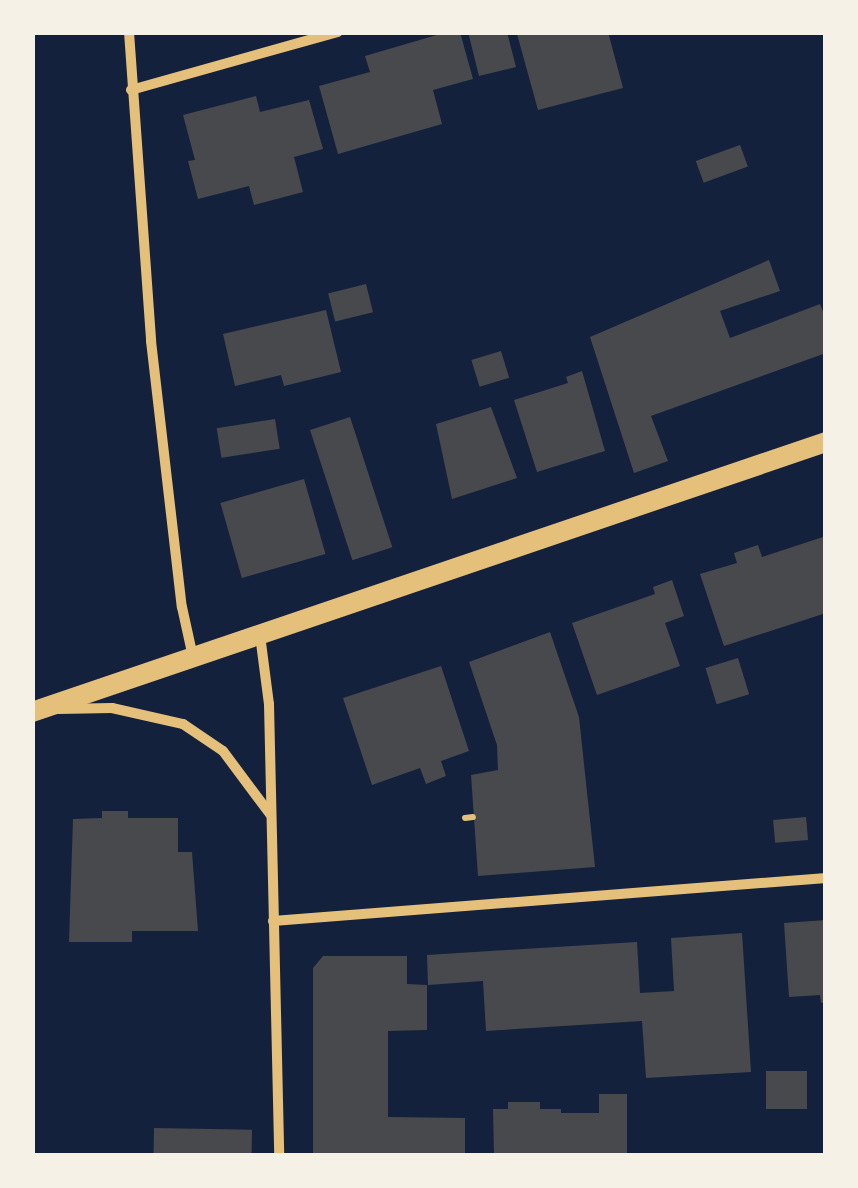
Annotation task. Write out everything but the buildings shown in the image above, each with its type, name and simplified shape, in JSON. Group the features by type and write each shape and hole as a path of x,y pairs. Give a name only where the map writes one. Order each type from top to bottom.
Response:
{"main road":[{"path":"38,711 826,442"}],"street":[{"path":"129,32 151,341 182,607 193,657"},
{"path":"131,90 338,32"},
{"path":"260,635 269,704 279,1156"},
{"path":"38,711 112,708 183,724 223,752 270,814"},
{"path":"274,922 826,878"}]}
